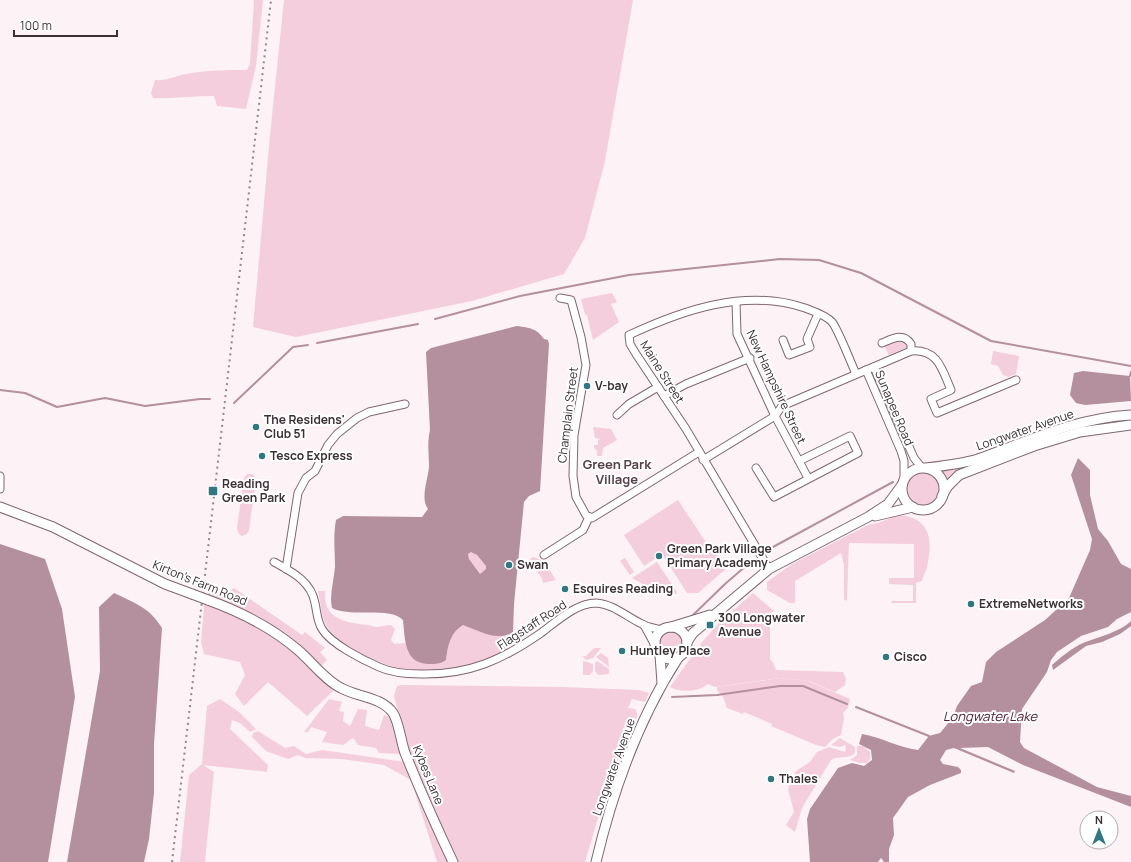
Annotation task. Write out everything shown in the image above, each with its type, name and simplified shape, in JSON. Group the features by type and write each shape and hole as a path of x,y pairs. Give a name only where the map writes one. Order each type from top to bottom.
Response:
{"street":[{"name":"Champlain Street","path":"560,298 571,300 585,356 585,374 574,435 573,476 576,497 588,517"},
{"name":"Maine Street","path":"769,569 686,429 630,344 629,335 680,313 704,306 736,302 778,302 795,305 818,314 832,322 856,374"},
{"name":"New Hampshire Street","path":"736,302 738,334 775,416 808,478"},
{"path":"783,340 789,355 810,346 807,339 818,314"},
{"path":"882,343 896,337 902,337 911,344 911,351"},
{"path":"874,367 911,351 922,351 933,356 939,364 951,390 931,399 937,413 1016,380"},
{"path":"664,396 686,384 750,358"},
{"name":"Sunapee Road","path":"903,482 904,461 901,451 866,370 874,367 914,458 924,468"},
{"path":"703,460 775,416 782,406 866,370"},
{"path":"617,415 629,404 658,387"},
{"path":"286,569 298,493 306,478 315,471 328,445 337,434 357,418 369,412 405,404"},
{"name":"Longwater Avenue","path":"924,468 976,459 1068,426 1105,418 1131,415"},
{"name":"Longwater Avenue","path":"942,496 948,486 959,475 1034,446 1080,432 1131,425"},
{"path":"756,468 774,496 858,453 850,436 799,461"},
{"path":"544,555 583,530 588,517 592,518 699,452"},
{"path":"644,625 658,651 668,659 678,658 685,652 693,633 769,569 868,517 888,504 903,482 912,471 924,468 936,473 942,480 944,488 942,496 938,504 929,509 919,509 913,507 903,496 903,482"},
{"path":"0,476 0,489"},
{"path":"868,517 913,507"},
{"name":"Kirton's Farm Road","path":"0,508 53,527 165,584 253,618 298,650 342,689 378,701"},
{"name":"Flagstaff Road","path":"274,562 309,586 314,597 318,619 322,629 332,640 380,668 401,673 430,674 458,672 491,663 518,649 569,614 583,606 595,603 606,605 644,625 667,629"},
{"path":"658,651 656,637 667,629 714,614"},
{"path":"667,629 681,631 688,642"},
{"name":"Longwater Avenue","path":"658,651 662,683"},
{"name":"Longwater Avenue","path":"596,862 610,809 627,760 662,683 678,658"},
{"name":"Kybes Lane","path":"378,701 393,713 402,744 421,793 453,862"}],"shaded area":[{"path":"254,0 263,0 256,66 246,109 217,106 214,96 153,98 151,93 155,80 163,80 201,72 247,70 250,64"},
{"path":"284,0 633,0 605,161 585,238 564,274 472,301 296,337 253,327"},
{"path":"612,293 617,302 611,304 619,322 593,340 587,315 585,315 581,299"},
{"path":"899,338 910,346 889,355 883,344"},
{"path":"993,351 1019,356 1016,374 1008,377 1003,375 998,366 991,364"},
{"path":"872,373 874,374 901,438 898,439"},
{"path":"1131,417 1131,421 1105,424 948,482 942,470 1062,430"},
{"path":"593,427 611,429 617,440 603,448 602,456 597,456 597,451 594,448 594,445 598,445 598,440 601,439 595,438"},
{"path":"923,472 935,477 940,489 935,501 923,506 911,501 906,489 911,477"},
{"path":"247,474 253,474 256,479 249,530 247,534 242,536 238,533 237,528 244,478"},
{"path":"678,500 713,553 716,552 727,568 698,593 687,593 662,554 644,566 624,535"},
{"path":"901,515 911,517 919,521 928,533 930,548 927,569 922,581 916,583 916,603 891,603 892,601 913,601 913,585 889,584 889,578 914,578 914,544 849,543 846,601 844,599 844,565 841,553 795,581 795,603 790,603 767,590 767,582 792,564 870,524"},
{"path":"471,552 477,555 486,566 486,569 480,574 469,559 468,554"},
{"path":"532,557 543,562 556,580 543,583 542,578 529,561"},
{"path":"625,558 634,572 630,575 620,561"},
{"path":"657,562 677,594 655,591 632,578"},
{"path":"220,588 229,591 234,588 302,635 305,632 325,648 320,652 327,660 317,670 334,690 307,716 268,682 244,706 235,694 245,675 240,662 204,654 201,643 205,595"},
{"path":"318,591 325,591 325,601 328,608 337,618 344,621 375,627 391,625 395,629 391,640 394,644 406,643 407,649 446,660 450,640 455,632 463,625 506,636 513,632 518,641 480,661 460,667 440,671 420,671 400,668 380,662 360,653 337,638 327,627 322,612"},
{"path":"753,593 774,611 770,613 770,659 776,670 843,672 846,679 845,685 835,692 809,681 781,678 715,687 708,684 699,689 689,691 670,687 702,642 719,623"},
{"path":"672,630 681,634 685,643 681,652 672,656 663,652 659,643 663,634"},
{"path":"594,648 601,648 593,658 586,660 582,656 586,656"},
{"path":"601,653 608,658 609,667 596,657"},
{"path":"583,661 593,664 593,671 590,675 583,675"},
{"path":"597,661 609,669 609,674 598,675 595,671 595,663"},
{"path":"781,678 808,681 850,699 848,708 843,713 844,718 841,735 833,739 825,747 816,745 771,726 772,724 744,712 743,714 727,708 723,697 717,690 717,687"},
{"path":"397,686 562,687 639,690 649,693 645,702 632,699 628,708 635,709 637,716 609,781 585,862 437,862 411,780 384,765 342,759 305,758 298,755 288,759 266,751 252,737 253,733 258,731 285,748 294,746 306,754 322,750 405,762 402,754 379,753 376,748 358,745 353,738 343,745 322,742 327,732 311,727 308,732 304,732 329,699 342,702 339,711 344,712 343,721 350,726 358,709 367,710 365,726 379,730 384,715 400,720 394,696"},
{"path":"220,699 239,712 256,729 250,732 240,723 232,720 230,729 268,765 267,772 203,765 214,772 205,862 180,862 189,775 202,764 207,706"},
{"path":"840,738 855,747 855,753 831,760 802,808 795,832 786,825 794,812 788,789 796,771 810,762 817,752 829,747 845,752 845,745 840,747 831,745"},
{"path":"857,746 863,746 870,752 870,759 867,763 860,763 850,760 857,755"}],"water":[{"path":"517,326 529,328 535,331 544,339 548,340 549,344 540,491 529,496 524,502 514,604 513,632 507,635 495,636 463,625 455,632 450,640 446,660 435,664 420,663 410,655 405,642 403,620 397,616 380,613 340,611 332,608 331,603 335,567 334,538 336,520 343,516 422,517 428,509 425,500 425,489 429,467 428,444 430,430 426,352 431,348","holes":["471,552 477,555 486,566 486,569 480,574 469,559 468,554"]},
{"path":"1083,371 1130,376 1131,401 1085,405 1076,403 1070,395 1074,373"},
{"name":"Longwater Lake","path":"1078,458 1090,470 1090,495 1098,529 1108,541 1121,564 1131,569 1131,612 1117,619 1108,627 1081,636 1057,652 1051,660 1047,672 1022,709 1020,742 1024,748 1097,787 1131,796 1131,807 1023,765 988,747 960,748 1015,771 1014,773 954,748 946,750 940,760 943,764 958,767 961,770 961,773 930,785 908,797 893,818 894,835 889,849 889,862 884,862 881,858 878,862 810,862 807,819 810,809 838,768 852,763 864,766 872,760 871,750 859,744 862,734 918,750 929,736 940,733 945,727 953,717 957,706 971,686 982,682 986,662 996,652 1045,620 1069,598 1090,550 1092,539 1071,475"},
{"path":"0,544 45,559 62,609 75,697 48,862 0,862"},
{"path":"114,593 135,603 147,611 162,628 154,744 154,793 149,839 144,862 67,862 100,671 99,607"},
{"path":"1131,621 1131,626 1120,634 1102,642 1086,646 1053,670 1052,665 1075,647 1122,628"}],"waterway":[{"path":"435,319 520,296 629,275 780,259 819,260 861,273 991,341 1131,366"},
{"path":"317,343 418,324"},
{"path":"234,403 293,347 308,345"},
{"path":"1130,376 1131,372"},
{"path":"0,390 25,393 57,407 105,398 145,406 210,399"},
{"path":"773,547 893,482"},
{"path":"691,617 747,565"},
{"path":"672,697 717,695 780,686 803,686 847,704"},
{"path":"856,707 929,736"}],"railway":[{"path":"172,862 271,0"}],"place":[{"name":"V-bay","path":"587,386"},
{"name":"The Residens' Club 51","path":"256,427"},
{"name":"Tesco Express","path":"262,456"},
{"name":"Reading Green Park","path":"213,491"},
{"name":"Green Park Village Primary Academy","path":"659,556"},
{"name":"Swan","path":"509,565"},
{"name":"Esquires Reading","path":"565,589"},
{"name":"ExtremeNetworks","path":"971,604"},
{"name":"300 Longwater Avenue","path":"710,625"},
{"name":"Huntley Place","path":"622,651"},
{"name":"Cisco","path":"886,657"},
{"name":"Thales","path":"771,779"}],"district":[{"name":"Green Park Village","path":"617,472"}]}
